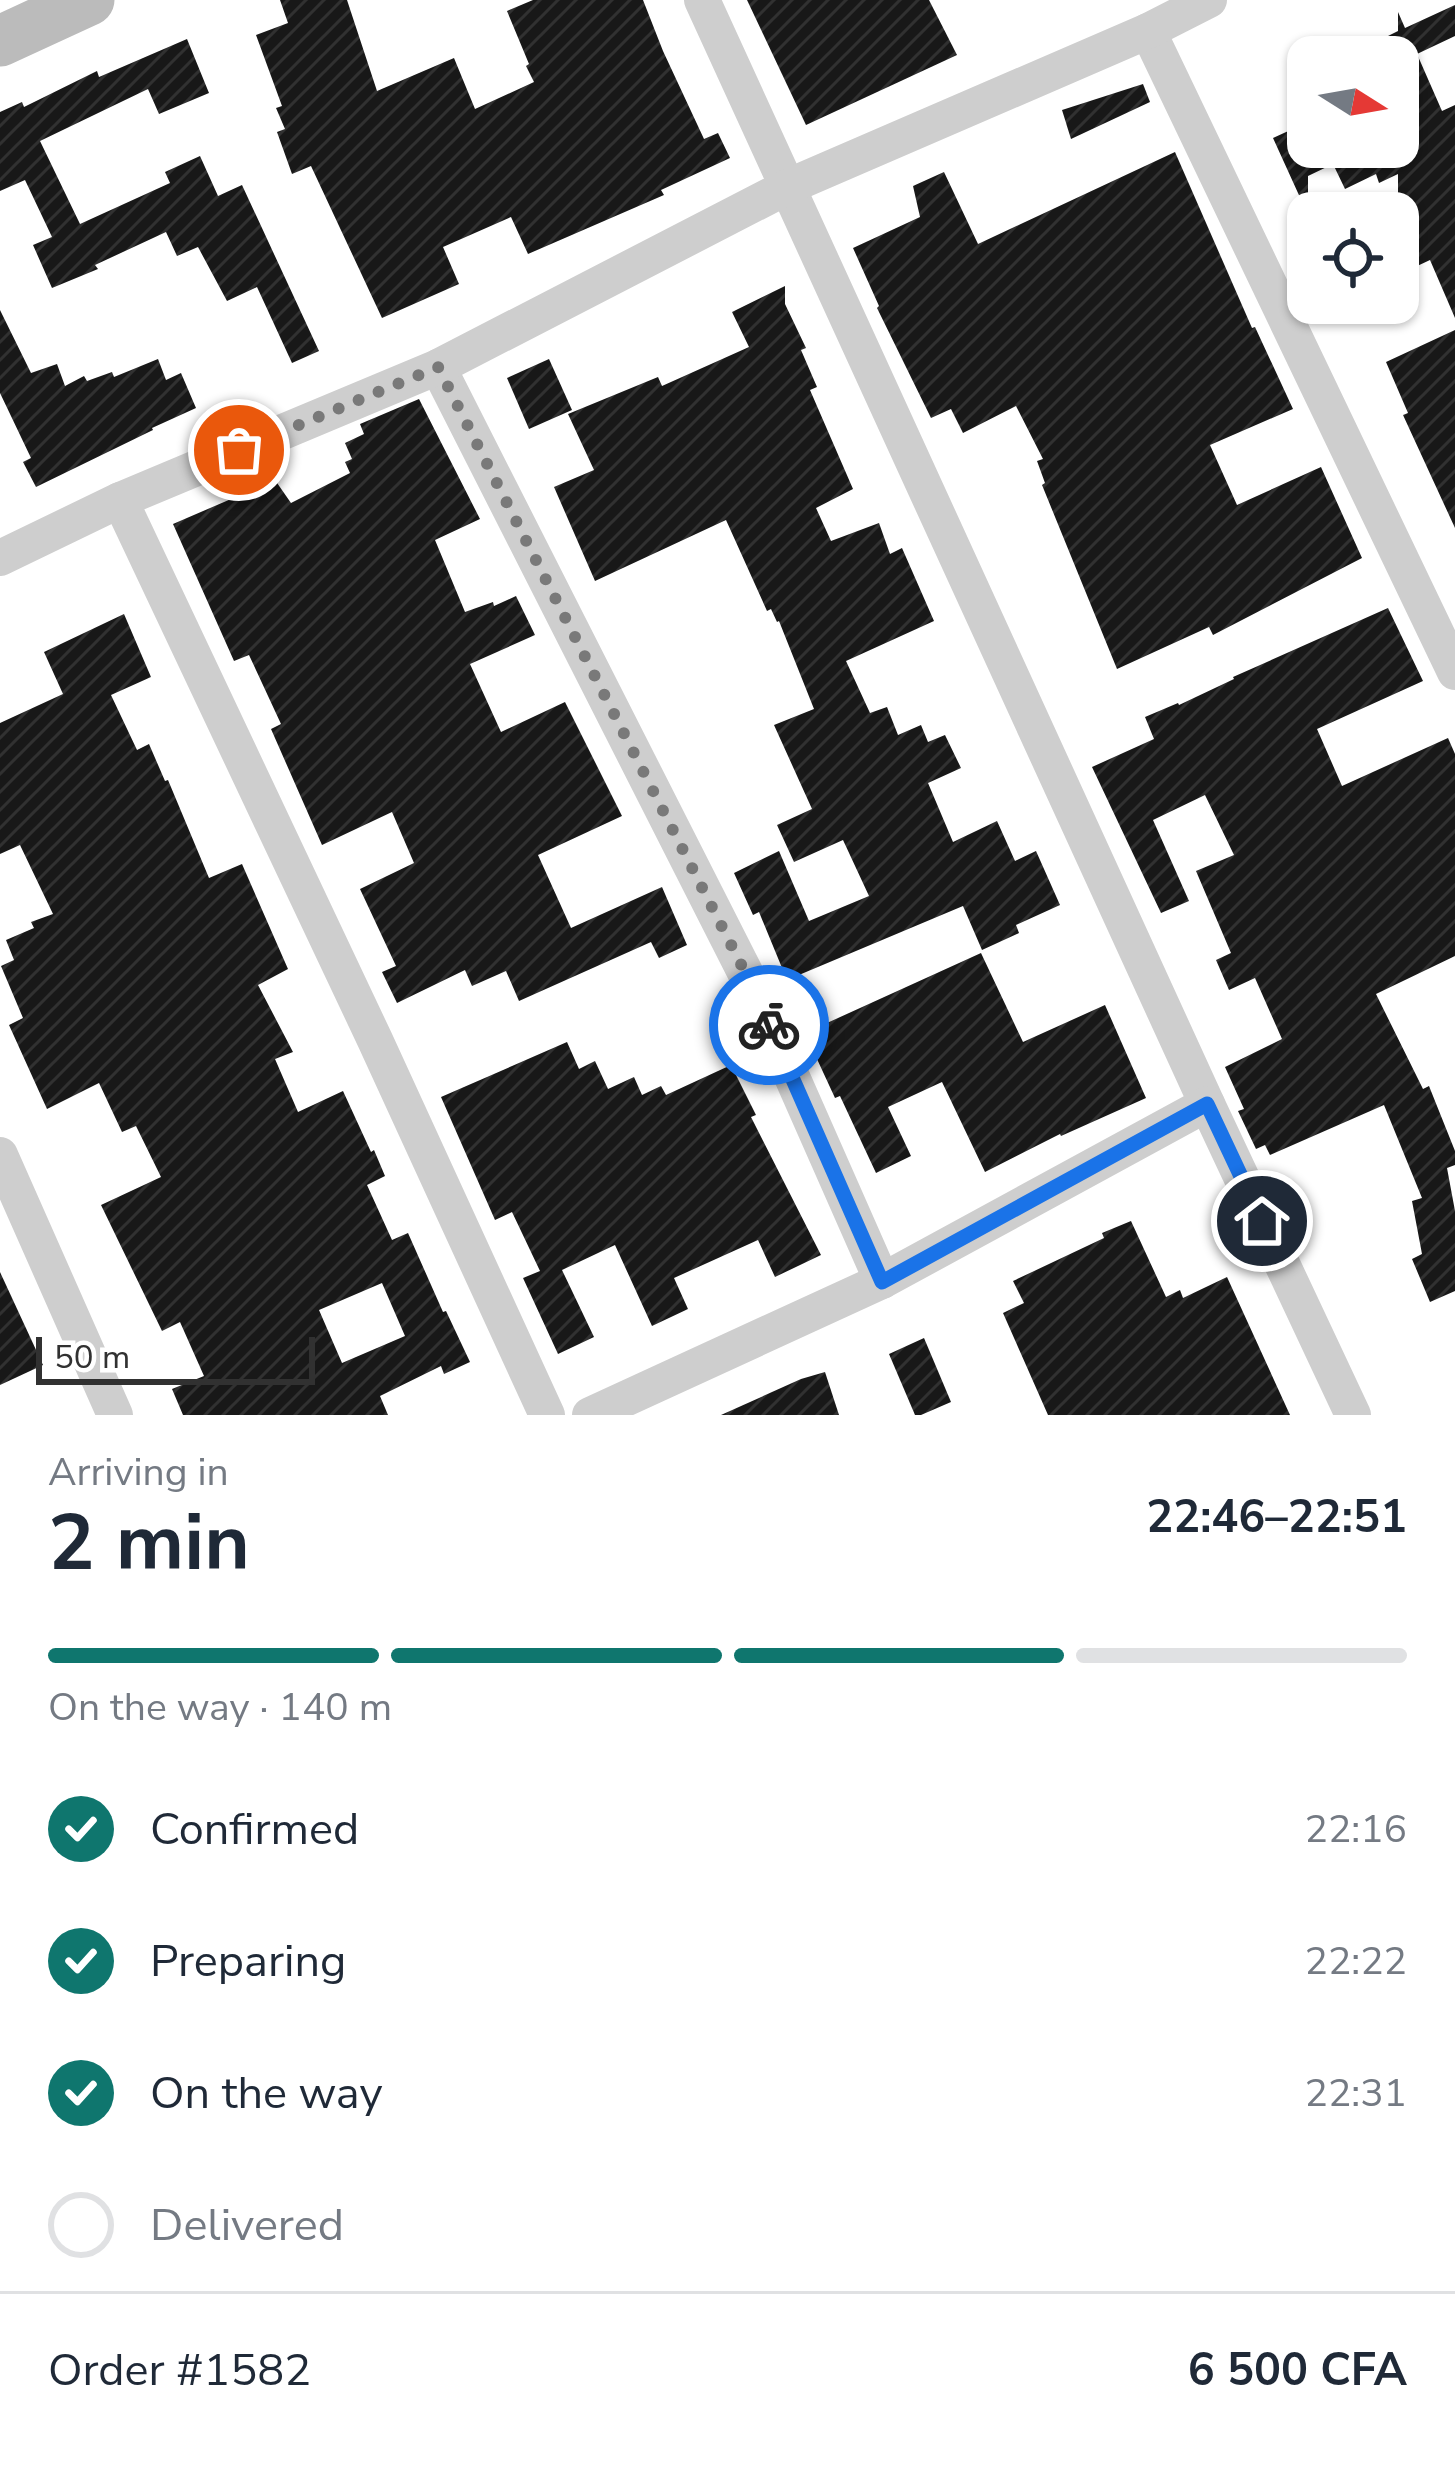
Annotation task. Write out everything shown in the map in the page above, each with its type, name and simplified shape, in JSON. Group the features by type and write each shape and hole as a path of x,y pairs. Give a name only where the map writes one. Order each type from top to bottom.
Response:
{"main road":[{"path":"0,41 88,0"}],"street":[{"path":"702,0 1353,1415"},
{"path":"0,557 120,500 438,367 787,188 1210,0"},
{"path":"1148,31 1455,672"},
{"path":"438,367 751,984 882,1282"},
{"path":"120,500 547,1415"},
{"path":"590,1415 882,1282 1207,1104"},
{"path":"0,1155 115,1415"}],"building":[{"path":"280,0 347,0 377,91 454,58 475,109 534,82 507,11 533,0 643,0 704,139 718,133 730,158 661,190 664,195 528,254 511,217 443,247 459,284 382,318 311,166 292,174 277,132 285,129 276,108 282,106 256,35 288,23"},
{"path":"747,0 929,0 957,55 806,125"},
{"path":"1455,5 1455,36 1419,53 1419,36 1388,36 1398,31 1398,12 1405,28"},
{"path":"187,39 209,93 159,114 148,89 40,141 80,224 170,183 165,172 200,156 218,196 242,185 319,351 292,363 257,287 227,301 198,247 177,256 166,232 52,288 33,245 52,237 25,180 0,191 0,112 22,102 24,107 97,71 99,77"},
{"path":"1419,59 1442,111 1455,105 1455,318 1430,260 1419,265 1419,192 1398,192 1398,174 1379,183 1376,174 1345,189 1335,168 1419,168"},
{"path":"1143,84 1150,102 1071,139 1062,110"},
{"path":"1287,132 1287,168 1325,168 1308,176 1308,192 1298,192 1273,138"},
{"path":"1175,152 1293,409 1210,445 1237,505 1321,467 1362,558 1213,635 1209,627 1117,669 1042,485 1037,461 1043,459 1016,406 963,433 951,409 931,418 853,248 920,217 913,186 944,172 978,244"},
{"path":"785,286 785,304 806,348 801,350 817,387 810,390 853,489 816,508 831,541 879,523 890,554 902,548 934,621 846,661 870,713 887,707 898,735 921,725 928,742 945,735 961,768 928,783 953,842 997,821 1015,861 1036,851 1060,905 1016,925 1019,933 982,950 963,906 787,980 759,912 753,915 734,873 779,851 809,921 869,896 843,840 794,862 777,825 812,809 774,725 814,709 779,621 771,609 767,611 726,520 595,581 554,487 594,470 568,414 658,377 662,386 749,347 732,312"},
{"path":"0,310 31,373 57,364 65,386 84,376 87,381 112,372 114,377 158,359 166,380 181,373 196,408 36,487 23,462 31,458 0,393"},
{"path":"1455,330 1455,528 1403,415 1408,413 1386,362"},
{"path":"549,359 572,410 529,429 507,378"},
{"path":"419,399 480,519 435,540 465,612 516,596 535,635 470,664 501,732 565,702 622,816 538,855 571,928 662,887 687,945 659,958 651,942 519,1001 506,971 472,986 465,970 397,1003 382,972 396,966 360,889 414,863 392,812 322,845 271,729 281,724 249,655 234,661 173,524 275,480 291,503 350,473 345,462 352,459 345,443 364,434 360,424"},
{"path":"1388,608 1423,681 1317,729 1342,786 1448,738 1455,754 1455,956 1376,994 1423,1089 1429,1086 1455,1151 1455,1165 1447,1168 1455,1211 1455,1291 1430,1302 1412,1259 1422,1254 1412,1201 1422,1198 1384,1105 1270,1155 1265,1145 1256,1149 1238,1111 1244,1109 1225,1067 1282,1039 1255,978 1229,990 1216,960 1231,953 1196,871 1234,855 1205,795 1153,820 1189,901 1161,913 1092,767 1154,739 1145,717"},
{"path":"124,614 151,677 111,695 137,750 149,744 209,878 242,864 288,969 258,985 293,1052 275,1059 298,1112 343,1091 385,1176 367,1185 392,1240 408,1233 470,1362 444,1374 441,1366 380,1396 388,1415 183,1415 172,1389 204,1376 180,1322 162,1331 101,1205 161,1177 136,1126 122,1132 99,1083 47,1109 9,1025 23,1018 1,966 14,960 6,940 34,928 31,922 53,914 20,845 0,854 0,723 63,694 44,652","holes":["382,1283 405,1336 342,1363 319,1310"]},
{"path":"981,953 1023,1042 1105,1005 1146,1098 985,1172 942,1082 888,1107 911,1156 876,1173 805,1033"},
{"path":"567,1042 579,1069 595,1061 608,1089 634,1077 642,1095 661,1086 666,1095 731,1065 756,1115 751,1117 821,1255 775,1277 758,1240 674,1278 688,1309 652,1326 615,1245 562,1270 594,1337 558,1354 523,1278 540,1271 512,1212 495,1220 441,1097"},
{"path":"1131,1221 1166,1297 1180,1290 1183,1298 1227,1277 1290,1415 1048,1415 1003,1313 1024,1303 1013,1281"},
{"path":"0,1272 43,1365 0,1385"},
{"path":"924,1338 951,1402 915,1415 889,1354"},
{"path":"825,1372 839,1415 721,1415 801,1379"}],"way so far":[{"path":"239,450 438,367 769,1025"}],"route":[{"path":"769,1025 882,1282 1207,1104 1262,1221"}]}
